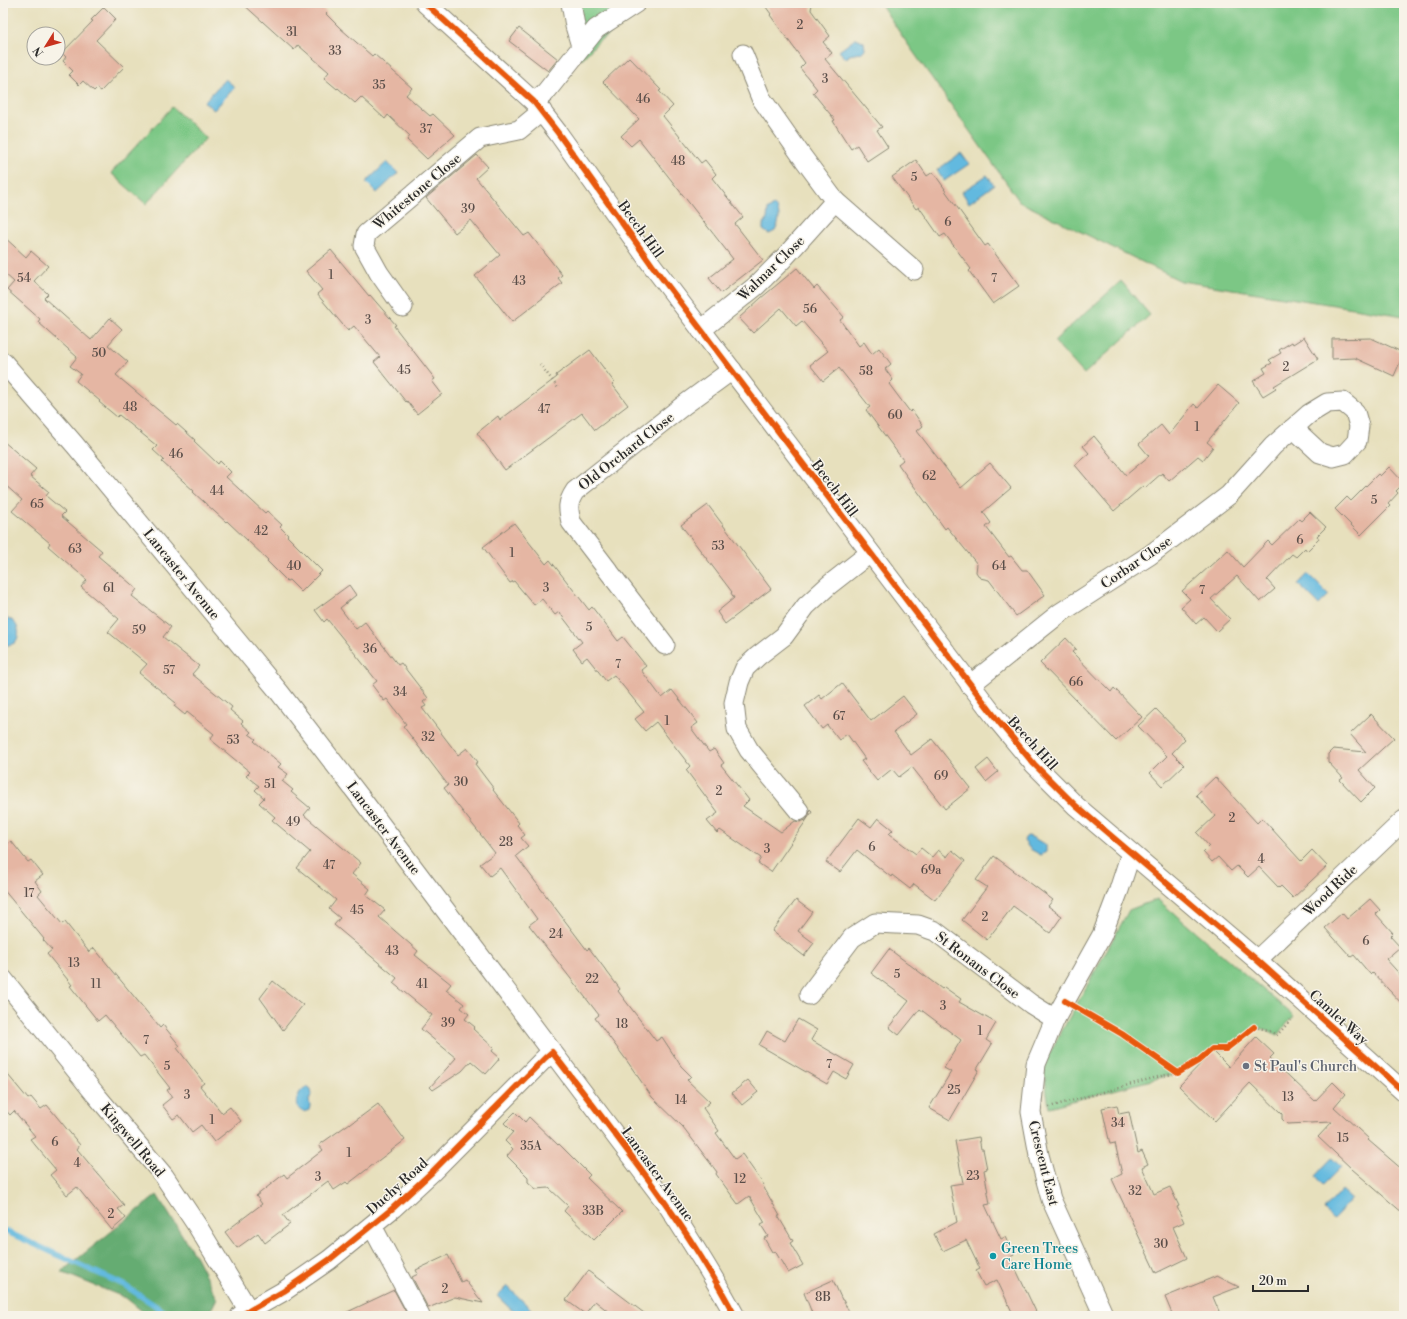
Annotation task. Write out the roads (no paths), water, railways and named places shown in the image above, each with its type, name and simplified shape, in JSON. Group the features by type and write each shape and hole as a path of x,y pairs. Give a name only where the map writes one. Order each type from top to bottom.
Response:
{"street":[{"name":"Beech Hill","path":"425,3 538,106 635,242 701,330 970,685 1034,764 1076,806 1257,960"},
{"path":"571,3 575,26 581,46"},
{"name":"Whitestone Close","path":"403,307 379,273 364,246 366,234 480,138 519,130 538,106 545,93 596,29 636,3"},
{"path":"743,54 762,98 801,155 836,201 914,270"},
{"name":"Walmar Close","path":"701,330 756,286 836,201"},
{"name":"Lancaster Avenue","path":"3,362 76,445 280,693 365,803 667,1204 718,1284 735,1316"},
{"name":"Old Orchard Close","path":"665,645 571,522 568,512 569,500 575,491 684,405 732,370"},
{"name":"Corbar Close","path":"970,685 1060,613 1150,555 1229,495 1273,446 1293,428"},
{"path":"799,811 749,750 737,729 734,703 739,682 745,668 784,636 806,606 829,585 870,553"},
{"name":"Wood Ride","path":"1257,960 1404,820"},
{"name":"Crescent East","path":"1104,1316 1051,1199 1039,1155 1031,1112 1036,1064 1055,1019 1102,935 1131,853"},
{"name":"St Ronans Close","path":"809,995 852,938 875,923 918,925 935,931 1031,1004 1055,1019"},
{"name":"Camlet Way","path":"1257,960 1404,1092"},
{"name":"Kingwell Road","path":"3,979 164,1176 198,1227 245,1313"},
{"name":"Duchy Road","path":"245,1313 284,1291 329,1260 372,1226 432,1172 552,1052"},
{"path":"372,1226 420,1316"}],"water":[{"path":"855,39 859,39 864,42 865,49 861,53 849,55 845,58 839,51"},
{"path":"225,79 235,87 214,110 204,102"},
{"path":"961,153 969,164 944,181 937,170"},
{"path":"387,162 398,173 377,193 366,182"},
{"path":"987,175 994,185 969,203 962,192"},
{"path":"773,206 778,210 779,219 775,231 769,234 763,230 763,225 767,219 768,209"},
{"path":"1308,574 1329,595 1319,605 1298,584"},
{"path":"6,618 13,621 17,626 18,637 13,644 5,646 3,644 3,640 6,632 3,627 3,620"},
{"path":"1027,836 1046,845 1046,852 1041,855 1030,849 1024,841"},
{"path":"307,1087 311,1090 312,1095 309,1100 309,1110 304,1111 300,1110 297,1103 299,1093 302,1089"},
{"path":"1332,1158 1341,1167 1323,1185 1315,1176"},
{"path":"1342,1190 1352,1199 1333,1219 1324,1210"},
{"path":"507,1286 531,1309 524,1316 518,1316 497,1296"}],"waterway":[{"path":"3,1230 124,1285 171,1316"}],"place":[{"name":"St Paul's Church","path":"1246,1066"},
{"name":"Green Trees Care Home","path":"993,1256"}]}
